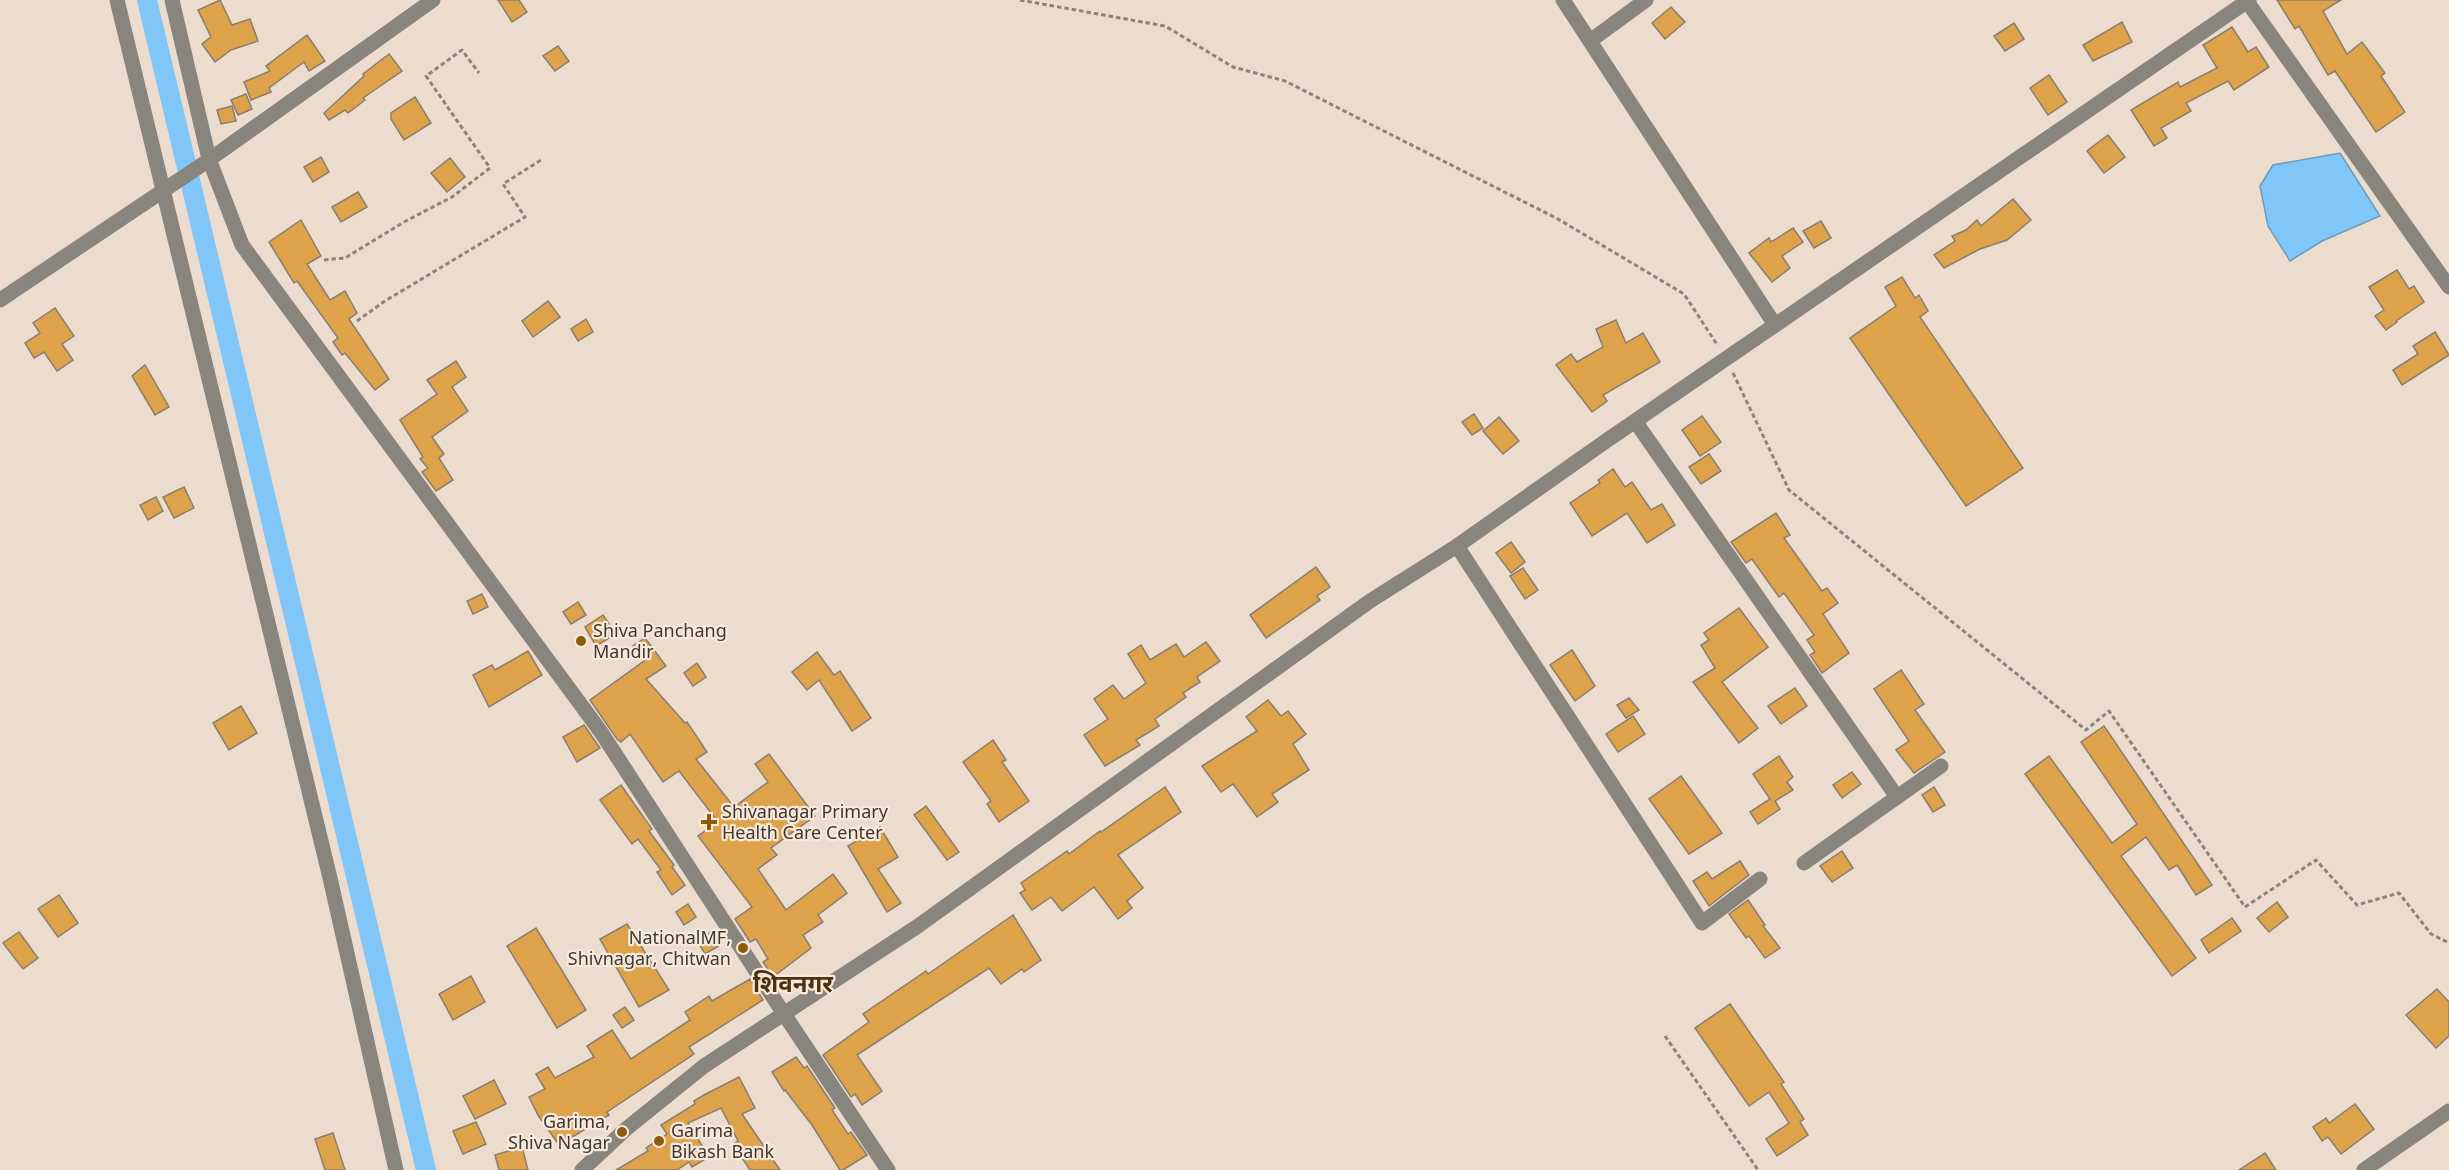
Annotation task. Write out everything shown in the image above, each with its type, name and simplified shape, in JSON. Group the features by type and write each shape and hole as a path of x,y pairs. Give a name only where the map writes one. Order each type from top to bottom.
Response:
{"street":[{"path":"117,0 165,190 330,878 396,1170"},
{"path":"172,0 208,161 242,245 601,732 888,1170"},
{"path":"0,300 208,161 433,0"},
{"path":"1563,0 1775,325"},
{"path":"1590,41 1646,0"},
{"path":"582,1170 626,1129 704,1066 918,926 1370,601 1457,546 2247,0 2449,287"},
{"path":"1635,421 1897,797"},
{"path":"1457,546 1702,923 1760,879"},
{"path":"1804,863 1941,766"},
{"path":"2364,1170 2449,1111"}],"path":[{"path":"1020,0 1165,26 1233,68 1285,81 1537,208 1684,294 1726,358 1789,490 2086,730 2109,711 2245,907 2316,860 2356,905 2399,893 2431,934 2449,944"},
{"path":"324,260 345,258 404,222 452,197 490,168 426,76 462,50 479,73"},
{"path":"357,321 385,301 525,217 503,184 541,160"},
{"path":"1665,1036 1758,1170"}],"water":[{"path":"2340,153 2380,216 2322,241 2290,261 2268,226 2260,186 2273,165"}],"building":[{"path":"220,0 232,25 250,19 258,41 231,50 215,62 202,44 211,37 198,10"},
{"path":"498,0 519,0 527,12 512,22"},
{"path":"2277,0 2341,0 2323,11 2347,54 2362,42 2385,73 2381,76 2405,112 2376,132 2335,71 2328,75 2299,26 2295,29"},
{"path":"1671,7 1685,22 1665,39 1652,23"},
{"path":"2122,22 2132,42 2093,61 2083,45"},
{"path":"2014,23 2024,39 2005,51 1994,36"},
{"path":"2232,27 2248,52 2256,47 2269,67 2234,90 2228,81 2186,103 2191,111 2161,128 2167,138 2154,146 2131,110 2178,82 2180,87 2217,68 2203,45"},
{"path":"307,35 325,61 309,71 304,62 269,88 271,92 251,100 244,82 270,71 266,66"},
{"path":"558,46 569,61 555,71 543,56"},
{"path":"389,54 402,71 363,98 365,100 348,113 345,110 329,120 324,113 364,76 363,74"},
{"path":"2049,75 2067,102 2048,115 2030,88"},
{"path":"246,94 252,109 238,115 231,100"},
{"path":"415,97 431,123 404,140 391,119 391,113"},
{"path":"232,106 236,121 221,124 217,110"},
{"path":"2108,135 2125,157 2104,173 2087,151"},
{"path":"321,157 329,172 313,182 304,167"},
{"path":"450,158 465,177 447,192 431,173"},
{"path":"358,192 367,207 341,222 332,207"},
{"path":"2013,199 2031,220 2007,240 1980,249 1944,268 1934,255 1955,241 1952,236 1966,230 1977,220 1981,226"},
{"path":"301,220 321,256 307,264 330,300 345,291 357,313 349,319 389,379 375,390 345,353 342,355 333,342 338,338 297,281 294,283 269,242"},
{"path":"1821,221 1831,238 1814,248 1803,231"},
{"path":"1793,228 1803,242 1782,256 1790,268 1772,282 1749,253 1769,238 1771,242"},
{"path":"2397,270 2409,289 2414,286 2424,302 2386,330 2375,316 2384,310 2369,287"},
{"path":"1902,277 1915,298 1919,295 1928,311 1920,317 2023,468 1966,506 1850,338 1896,306 1885,287"},
{"path":"548,301 560,317 533,337 522,321"},
{"path":"55,308 74,336 62,344 73,360 57,371 44,352 34,358 25,343 40,333 33,323"},
{"path":"586,319 593,332 578,341 571,329"},
{"path":"1616,320 1626,343 1643,333 1660,362 1603,395 1607,401 1592,412 1556,365 1571,354 1577,362 1603,347 1596,329"},
{"path":"2435,332 2449,355 2402,385 2393,370 2418,354 2413,346"},
{"path":"456,361 466,377 452,387 468,411 432,437 444,454 439,458 453,480 436,491 422,472 428,468 420,459 423,457 400,420 437,394 427,380"},
{"path":"145,365 169,407 155,415 132,376"},
{"path":"1474,414 1483,428 1472,435 1462,422"},
{"path":"1702,416 1721,442 1700,456 1682,430"},
{"path":"1499,417 1519,441 1503,454 1483,431"},
{"path":"1709,454 1721,471 1701,484 1689,467"},
{"path":"1613,469 1625,487 1632,482 1651,510 1662,504 1675,525 1647,543 1627,513 1592,536 1570,503 1600,483 1598,480"},
{"path":"184,487 194,508 174,518 163,497"},
{"path":"156,497 163,511 148,520 140,505"},
{"path":"1776,513 1790,535 1784,538 1822,591 1827,588 1838,603 1823,614 1849,653 1822,673 1810,655 1815,652 1807,640 1814,635 1784,593 1779,597 1752,559 1746,563 1731,542"},
{"path":"1511,542 1525,562 1511,573 1496,553"},
{"path":"1316,567 1330,587 1317,596 1320,600 1266,638 1250,615"},
{"path":"1523,568 1538,590 1525,599 1510,576"},
{"path":"482,594 488,607 473,614 467,601"},
{"path":"578,602 586,615 571,624 563,612"},
{"path":"1739,608 1768,647 1722,682 1758,728 1739,743 1693,682 1715,668 1701,645 1709,640 1704,633"},
{"path":"603,615 616,634 596,646 585,627"},
{"path":"645,638 666,666 646,679 685,723 687,722 707,752 696,759 734,807 768,782 755,764 769,754 815,816 771,848 777,855 758,869 786,910 833,874 847,893 818,915 823,922 803,935 811,948 773,977 763,962 768,959 756,939 750,942 735,919 752,907 698,836 718,822 679,771 663,782 630,734 621,742 617,739 590,700 644,661 633,646"},
{"path":"1206,642 1220,661 1197,677 1200,682 1183,693 1186,697 1155,719 1159,726 1136,740 1140,745 1105,766 1084,735 1108,719 1094,699 1113,685 1124,699 1146,683 1128,654 1141,645 1150,660 1176,644 1184,657"},
{"path":"1572,650 1595,686 1575,701 1550,665"},
{"path":"528,651 542,675 489,707 473,675 492,665 495,670"},
{"path":"817,652 834,675 840,671 871,718 852,731 819,680 807,690 792,672"},
{"path":"697,663 706,677 693,686 684,673"},
{"path":"1901,670 1924,704 1915,710 1945,752 1914,773 1896,750 1909,741 1874,689"},
{"path":"1795,688 1807,706 1781,724 1768,706"},
{"path":"1629,698 1639,710 1626,718 1617,705"},
{"path":"1268,700 1281,716 1288,711 1306,734 1293,744 1309,770 1272,794 1278,802 1257,817 1233,784 1221,792 1202,766 1257,731 1246,717"},
{"path":"241,706 257,733 229,750 213,723"},
{"path":"1633,716 1645,734 1618,752 1606,734"},
{"path":"584,725 600,748 577,762 563,737"},
{"path":"2104,726 2212,885 2196,895 2177,865 2169,870 2146,837 2121,856 2196,958 2172,976 2025,774 2049,756 2112,843 2137,824 2081,742"},
{"path":"993,740 1006,760 1002,762 1029,801 999,822 987,804 991,801 963,762"},
{"path":"1779,756 1793,777 1787,782 1793,790 1775,801 1780,809 1758,824 1750,812 1770,799 1753,774"},
{"path":"1852,772 1861,784 1842,798 1833,785"},
{"path":"1681,776 1722,833 1689,854 1649,799"},
{"path":"621,785 652,829 649,831 674,865 672,867 685,885 672,895 657,872 661,870 638,839 632,844 600,800"},
{"path":"1165,787 1181,812 1118,855 1143,888 1127,901 1132,908 1118,919 1094,887 1062,911 1051,897 1032,910 1020,893 1025,890 1021,883 1067,851 1069,854"},
{"path":"1934,787 1945,805 1933,812 1922,795"},
{"path":"926,806 959,852 947,860 914,815"},
{"path":"880,827 898,857 878,869 901,903 887,912 848,846"},
{"path":"1842,851 1853,868 1832,882 1820,866"},
{"path":"1740,861 1749,875 1709,906 1693,881 1707,872 1712,879"},
{"path":"59,895 78,923 58,937 38,909"},
{"path":"1748,900 1765,925 1763,926 1780,948 1765,958 1749,936 1746,938 1729,914"},
{"path":"2277,902 2288,917 2269,932 2257,918"},
{"path":"688,904 696,917 684,925 676,912"},
{"path":"1013,915 1041,960 1024,972 1022,969 1001,984 989,968 857,1055 882,1091 862,1105 855,1094 851,1097 823,1055 869,1022 863,1014 926,971 928,974"},
{"path":"2232,918 2241,931 2209,953 2201,940"},
{"path":"627,924 669,990 639,1007 600,939"},
{"path":"536,928 586,1010 557,1028 507,946"},
{"path":"19,932 38,958 23,969 3,943"},
{"path":"711,932 719,946 705,954 697,940"},
{"path":"471,976 485,1002 453,1020 439,994"},
{"path":"750,979 763,1000 689,1047 694,1054 607,1112 609,1115 559,1145 538,1115 529,1097 545,1089 536,1074 548,1067 555,1078 594,1057 587,1046 612,1030 631,1059 690,1020 685,1012 709,996 712,1001"},
{"path":"2437,989 2449,1002 2449,1036 2436,1048 2406,1015"},
{"path":"1730,1004 1784,1082 1781,1084 1804,1119 1800,1122 1808,1135 1777,1156 1766,1139 1789,1123 1769,1092 1749,1106 1695,1028"},
{"path":"625,1007 634,1020 622,1028 613,1015"},
{"path":"796,1057 804,1068 807,1066 835,1108 832,1110 848,1134 851,1132 867,1155 843,1170 840,1170 812,1125 784,1091 772,1072"},
{"path":"739,1077 755,1108 742,1114 780,1170 750,1170 733,1144 738,1141 721,1108 688,1123 709,1157 692,1167 689,1162 677,1170 616,1170 648,1151 646,1148 667,1134 661,1125 695,1104 694,1101 702,1096"},
{"path":"494,1080 506,1104 475,1119 463,1096"},
{"path":"2355,1104 2374,1129 2341,1154 2328,1137 2322,1141 2313,1127 2326,1118 2329,1123"},
{"path":"476,1122 486,1144 463,1154 453,1131"},
{"path":"333,1133 345,1170 325,1170 315,1139"},
{"path":"522,1147 528,1170 499,1170 495,1155"},
{"path":"2265,1153 2276,1170 2239,1170"}],"waterway":[{"path":"147,0 426,1170"}],"place":[{"name":"Shiva Panchang Mandir","path":"581,641"},
{"name":"Shivanagar Primary Health Care Center","path":"709,822"},
{"name":"NationalMF, Shivnagar, Chitwan","path":"743,948"},
{"name":"Garima, Shiva Nagar","path":"622,1132"},
{"name":"Garima Bikash Bank","path":"659,1141"}],"district":[{"name":"शिवनगर","path":"793,984"}]}
